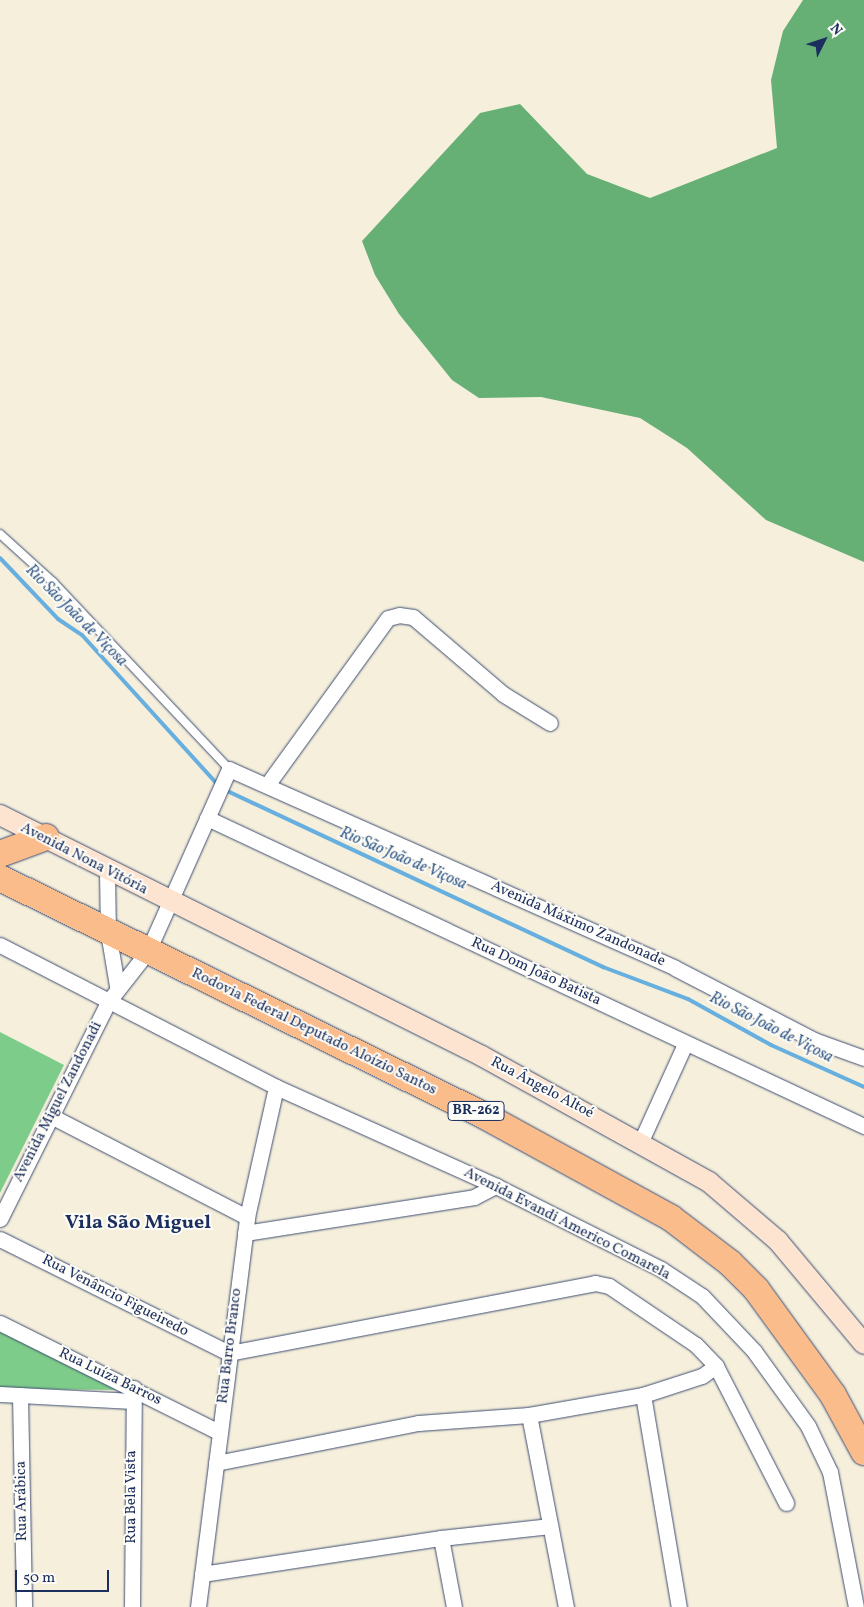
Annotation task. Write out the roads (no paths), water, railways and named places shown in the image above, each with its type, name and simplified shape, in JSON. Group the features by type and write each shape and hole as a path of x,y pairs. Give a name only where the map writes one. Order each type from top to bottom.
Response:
{"highway":[{"path":"0,839 46,837"},
{"path":"0,854 46,837"},
{"name":"Rodovia Federal Deputado Aloízio Santos","path":"0,878 485,1116 702,1240 756,1289 783,1323 833,1395 864,1452"}],"street":[{"path":"267,785 388,618 400,615 413,617 503,694 550,723"},
{"name":"Avenida Máximo Zandonade","path":"228,772 267,785 675,968 814,1040 864,1058"},
{"path":"209,814 228,772"},
{"name":"Avenida Miguel Zandonadi","path":"0,1219 108,1002 117,986 148,951 168,902 209,814"},
{"name":"Rua Dom João Batista","path":"209,814 686,1044 864,1126"},
{"name":"Avenida Nona Vitória","path":"0,815 46,837 168,902"},
{"path":"108,871 108,932 117,986"},
{"name":"Rua Ângelo Altoé","path":"168,902 482,1056 640,1141 741,1206 778,1241 864,1344"},
{"name":"Avenida Evandi Americo Comarela","path":"0,945 276,1087 496,1186 662,1269 702,1296 754,1351 808,1426 830,1472 856,1607"},
{"path":"640,1141 686,1044"},
{"name":"Rua Barro Branco","path":"198,1607 247,1216 276,1087"},
{"path":"51,1116 247,1216"},
{"path":"245,1233 474,1197 496,1186"},
{"name":"Rua Venâncio Figueiredo","path":"0,1239 229,1353"},
{"path":"229,1353 595,1283 609,1286 696,1346 716,1366 786,1503"},
{"name":"Rua Luíza Barros","path":"0,1323 133,1394 219,1432"},
{"path":"216,1463 434,1420 529,1415 643,1395 702,1376 716,1366"},
{"path":"0,1394 133,1394"},
{"name":"Rua Bela Vista","path":"132,1607 133,1394"},
{"name":"Rua Arábica","path":"20,1395 24,1607"},
{"path":"643,1395 679,1607"},
{"path":"529,1415 566,1607"},
{"path":"202,1574 441,1538 550,1526"},
{"path":"441,1538 454,1607"}],"lane":[{"path":"0,534 53,582 228,772"}],"waterway":[{"name":"Rio São João de Viçosa","path":"0,558 58,619 82,635 218,785"},
{"name":"Rio São João de Viçosa","path":"223,789 603,967 688,999 771,1045 864,1087"}],"district":[{"name":"Vila São Miguel","path":"138,1223"}]}
